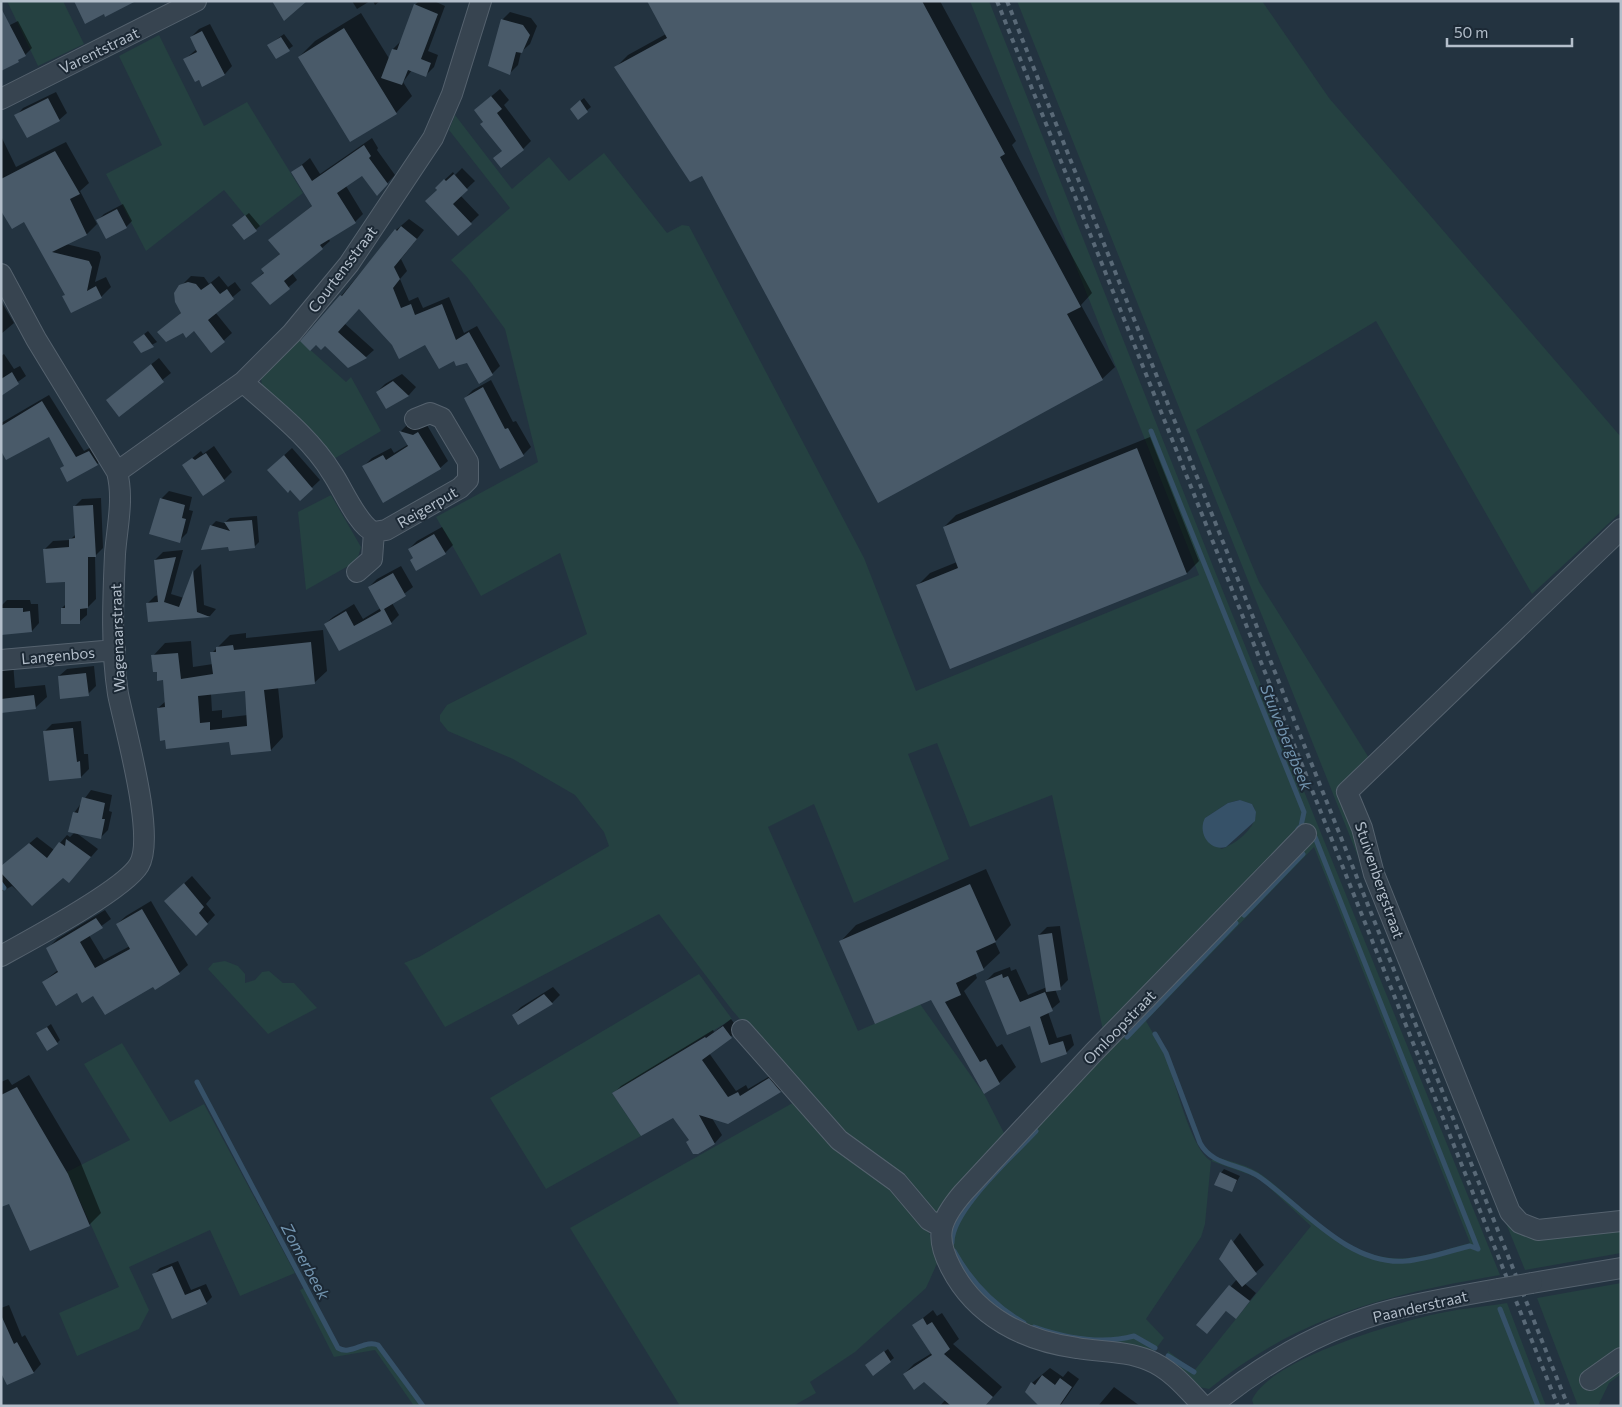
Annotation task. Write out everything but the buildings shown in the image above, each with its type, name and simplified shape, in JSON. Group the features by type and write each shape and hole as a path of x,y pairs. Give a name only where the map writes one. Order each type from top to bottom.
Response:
{"street":[{"name":"Varentstraat","path":"1,99 196,1"},
{"name":"Courtensstraat","path":"117,472 243,382 286,339 337,280 422,156 444,116 482,1"},
{"name":"Wagenaarstraat","path":"1,274 36,339 117,472 121,493 114,588 118,692 145,834 142,859 130,875 103,895 1,956"},
{"path":"243,382 316,452 332,473 364,525 374,532 372,559 357,572"},
{"name":"Reigerput","path":"374,532 389,528 460,488 468,480 468,462 442,418 430,413 415,419"},
{"name":"Stuivenbergstraat","path":"1621,529 1348,792 1362,828 1374,874 1510,1212 1520,1223 1538,1230 1621,1221"},
{"name":"Langenbos","path":"1,660 115,650"},
{"name":"Omloopstraat","path":"1204,1406 1167,1370 1148,1360 1042,1342 1017,1331 990,1315 968,1294 953,1273 943,1251 942,1227 948,1211 963,1193 1093,1053 1306,834"},
{"path":"742,1030 840,1140 897,1182 913,1198 929,1220 942,1227"},
{"name":"Paanderstraat","path":"1225,1402 1279,1357 1336,1330 1395,1309 1621,1268"},
{"path":"1590,1380 1621,1358"}],"green space":[{"path":"7,1 63,1 84,44 38,66"},
{"path":"970,1 989,1 1214,569 1500,1275 1420,1291 1383,1300 1347,1312 1311,1326 1277,1343 1243,1364 1209,1389 1199,1387 1166,1362 1168,1351 1194,1371 1311,1226 1259,1178 1211,1161 1205,1224 1201,1237 1146,1319 1164,1338 1152,1354 1037,1333 983,1300 950,1253 949,1225 1104,1035 1052,795 970,827 937,743 908,754 949,859 854,903 814,804 768,827 858,1031 920,1004 984,1094 1005,1135 941,1212 932,1213 845,1141 732,1010 659,914 445,1027 404,963 419,957 609,846 604,832 575,795 513,759 448,731 440,721 440,715 447,705 587,634 560,553 481,596 436,517 538,462 505,329 467,277 451,260 510,208 449,130 455,115 512,189 549,157 569,181 604,153 667,233 682,225 689,226 864,558 916,691 1199,575","holes":["1239,800 1252,804 1255,818 1252,825 1241,837 1221,849 1205,818 1228,803","1314,847 1470,1243 1431,1254 1407,1258 1385,1257 1365,1252 1346,1243 1328,1231 1257,1172 1240,1164 1216,1157 1211,1161 1203,1154 1190,1128 1165,1055 1146,1021"]},
{"path":"1017,1 1262,1 1329,98 1621,437 1621,512 1532,594 1376,321 1196,430 1259,582 1369,758 1340,791 1511,1222 1621,1224 1621,1253 1525,1270 1402,967"},
{"path":"159,35 204,126 247,102 303,193 256,229 224,190 146,251 106,174 162,145 119,56"},
{"path":"296,337 346,382 351,377 381,431 332,460 262,387 261,377"},
{"path":"331,495 361,547 357,561 306,590 298,512"},
{"path":"225,961 238,966 245,974 245,983 255,980 262,972 269,971 283,983 294,983 317,1008 268,1034 208,969 213,963"},
{"path":"699,974 732,1019 612,1093 641,1136 546,1189 490,1098"},
{"path":"122,1043 170,1122 204,1104 295,1273 240,1296 210,1230 129,1267 149,1310 139,1329 77,1356 59,1313 119,1287 67,1172 130,1140 84,1064"},
{"path":"798,1100 924,1219 939,1259 926,1288 855,1352 810,1382 816,1393 793,1406 680,1406 570,1228"},
{"path":"1621,1283 1621,1374 1609,1383 1598,1406 1578,1406 1537,1298"},
{"path":"306,1287 338,1351 374,1345 382,1348 421,1406 414,1406 375,1350 334,1357 300,1290"},
{"path":"1507,1303 1546,1406 1254,1406 1252,1400 1263,1385 1281,1371 1332,1346 1431,1315"}],"water":[{"path":"1240,800 1252,804 1256,812 1255,821 1226,847 1220,848 1210,844 1206,840 1203,830 1205,818 1228,803"}],"waterway":[{"name":"Stuivebergbeek","path":"1151,431 1304,812 1301,826 1298,829"},
{"path":"1315,837 1478,1249"},
{"path":"1244,915 1303,854"},
{"name":"Zomerbeek","path":"1,884 4,888"},
{"path":"1127,1037 1236,923"},
{"name":"Stuivebergbeek","path":"1155,1034 1166,1053 1200,1143 1212,1156 1261,1178 1328,1233 1346,1245 1365,1254 1385,1260 1406,1261 1430,1257 1470,1246 1478,1249"},
{"name":"Zomerbeek","path":"197,1082 338,1348 348,1350 368,1344 378,1345 423,1406"},
{"path":"952,1243 954,1230 972,1200 1036,1131"},
{"path":"954,1251 975,1283 1002,1309 1024,1323"},
{"name":"Stuivebergbeek","path":"1500,1309 1538,1406"},
{"path":"1034,1327 1084,1339 1109,1340 1134,1336 1155,1348"},
{"path":"1168,1356 1194,1372"}],"railway":[{"path":"997,1 1558,1406"},
{"path":"1007,1 1568,1406"}]}
